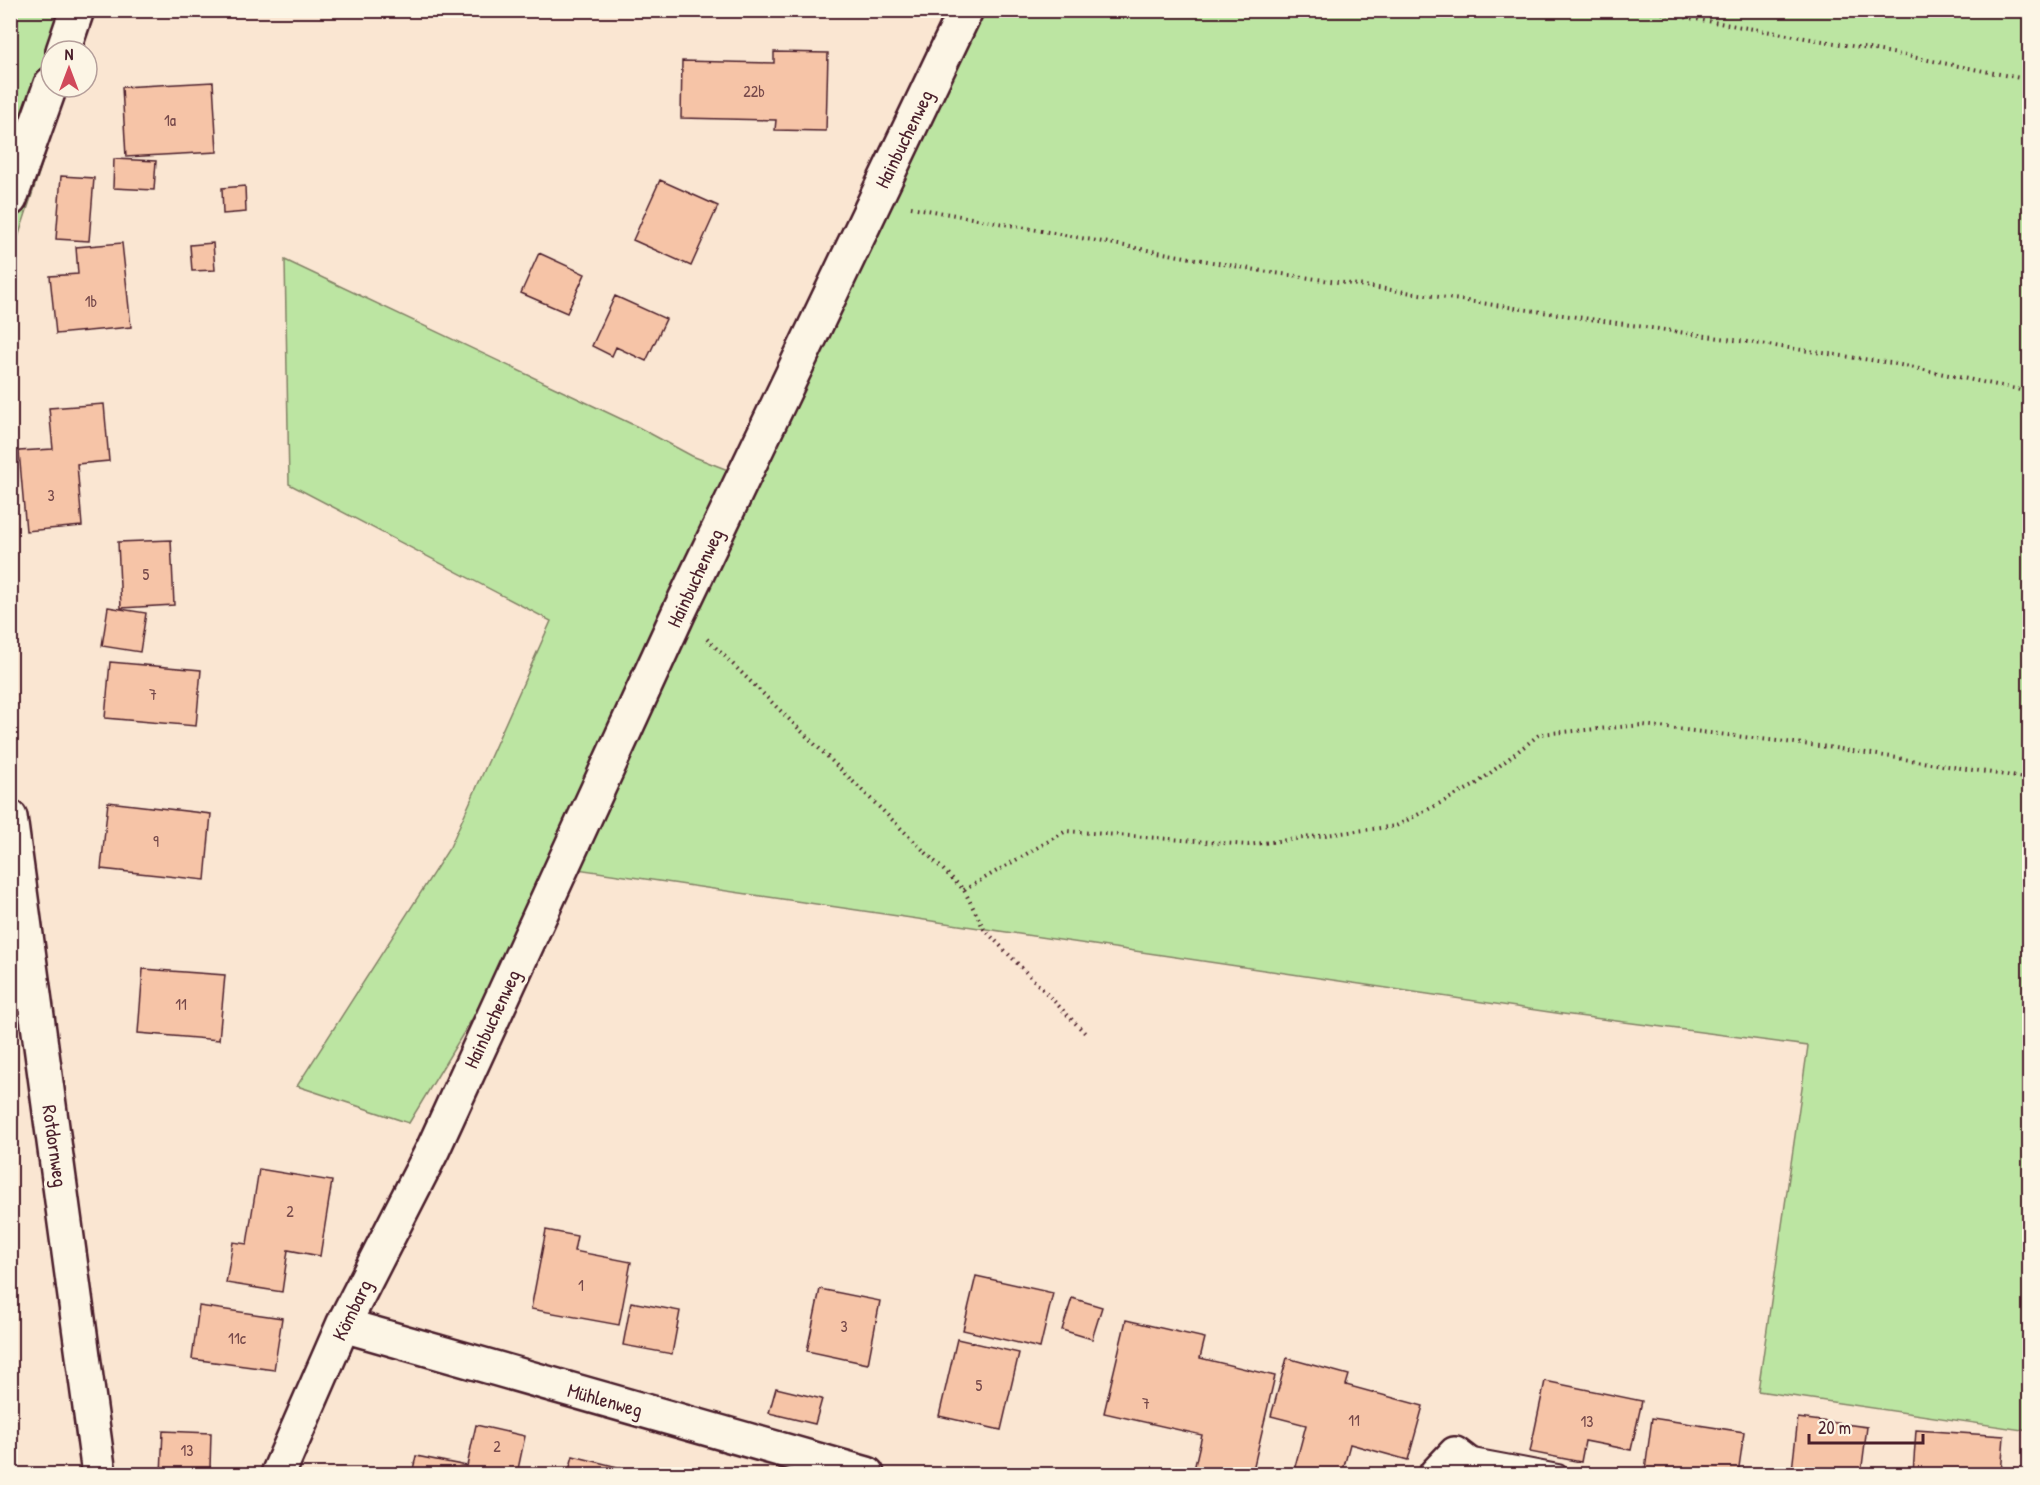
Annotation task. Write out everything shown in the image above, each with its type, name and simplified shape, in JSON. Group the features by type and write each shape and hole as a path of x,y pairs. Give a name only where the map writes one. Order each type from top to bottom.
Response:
{"street":[{"path":"67,39 77,10"},
{"name":"Hainbuchenweg","path":"433,1149 679,612 966,10"},
{"path":"10,199 46,99"},
{"name":"Rotdornweg","path":"10,817 99,1474"},
{"name":"Kömbarg","path":"278,1474 343,1325 433,1149"},
{"name":"Mühlenweg","path":"343,1325 867,1474"},
{"path":"1445,1464 1481,1474"}],"lane":[{"path":"1445,1464 1558,1474"}],"path":[{"path":"1644,10 1892,53 2030,80"},
{"path":"875,200 1262,270 1891,363 2030,392"},
{"path":"679,612 964,890 984,929 1086,1034"},
{"path":"964,890 1066,831 1248,845 1396,826 1475,785 1540,734 1643,725 1828,747 2030,779"}],"green space":[{"path":"11,11 93,11 64,39 39,39 39,99 63,99 11,259"},
{"path":"955,11 2029,11 2029,1431 1758,1391 1808,1046 1563,1014 564,867 409,1123 297,1086 450,847 551,621 289,484 285,260 638,427 692,456 733,472"}],"building":[{"path":"774,52 828,53 826,131 775,130 776,120 681,118 682,61 774,63"},
{"path":"213,82 217,152 126,157 122,87"},
{"path":"114,159 156,161 154,190 113,188"},
{"path":"61,176 94,178 89,241 56,239"},
{"path":"660,180 718,206 691,266 633,240"},
{"path":"245,186 246,212 223,214 222,188"},
{"path":"122,243 131,327 56,334 50,276 78,274 76,247"},
{"path":"213,243 215,270 192,271 190,245"},
{"path":"539,253 585,274 567,313 521,293"},
{"path":"615,296 666,319 646,361 616,347 612,356 592,346"},
{"path":"104,404 109,461 77,464 82,526 26,531 19,451 53,449 49,408"},
{"path":"171,540 174,605 121,608 118,542"},
{"path":"108,607 146,613 140,652 102,646"},
{"path":"110,662 201,670 196,726 105,718"},
{"path":"108,802 211,814 205,880 101,869"},
{"path":"143,969 225,975 219,1040 138,1033"},
{"path":"259,1169 332,1181 320,1256 288,1250 282,1292 226,1283 233,1242 247,1244"},
{"path":"546,1230 577,1236 574,1251 631,1262 619,1325 531,1309"},
{"path":"976,1276 1053,1293 1040,1348 963,1330"},
{"path":"820,1289 880,1301 868,1364 807,1351"},
{"path":"1072,1298 1102,1307 1092,1339 1062,1330"},
{"path":"631,1302 680,1311 672,1354 623,1345"},
{"path":"199,1306 282,1318 274,1370 192,1359"},
{"path":"1126,1320 1205,1338 1200,1358 1275,1376 1252,1474 1193,1474 1202,1435 1104,1413"},
{"path":"957,1339 1019,1353 1001,1430 939,1416"},
{"path":"1287,1358 1349,1375 1346,1385 1423,1406 1408,1460 1350,1444 1342,1474 1293,1474 1306,1425 1271,1416"},
{"path":"1545,1381 1642,1401 1631,1450 1585,1441 1581,1462 1530,1452"},
{"path":"776,1388 822,1399 815,1424 769,1413"},
{"path":"1652,1418 1744,1432 1738,1474 1674,1474 1645,1470"},
{"path":"1798,1418 1867,1427 1861,1474 1826,1474 1792,1470"},
{"path":"476,1425 525,1436 517,1474 412,1474 416,1456 467,1466"},
{"path":"1916,1430 2004,1436 2001,1474 1913,1474"},
{"path":"163,1431 211,1433 210,1468 220,1468 219,1474 161,1474"},
{"path":"573,1456 646,1474 568,1474"}]}
